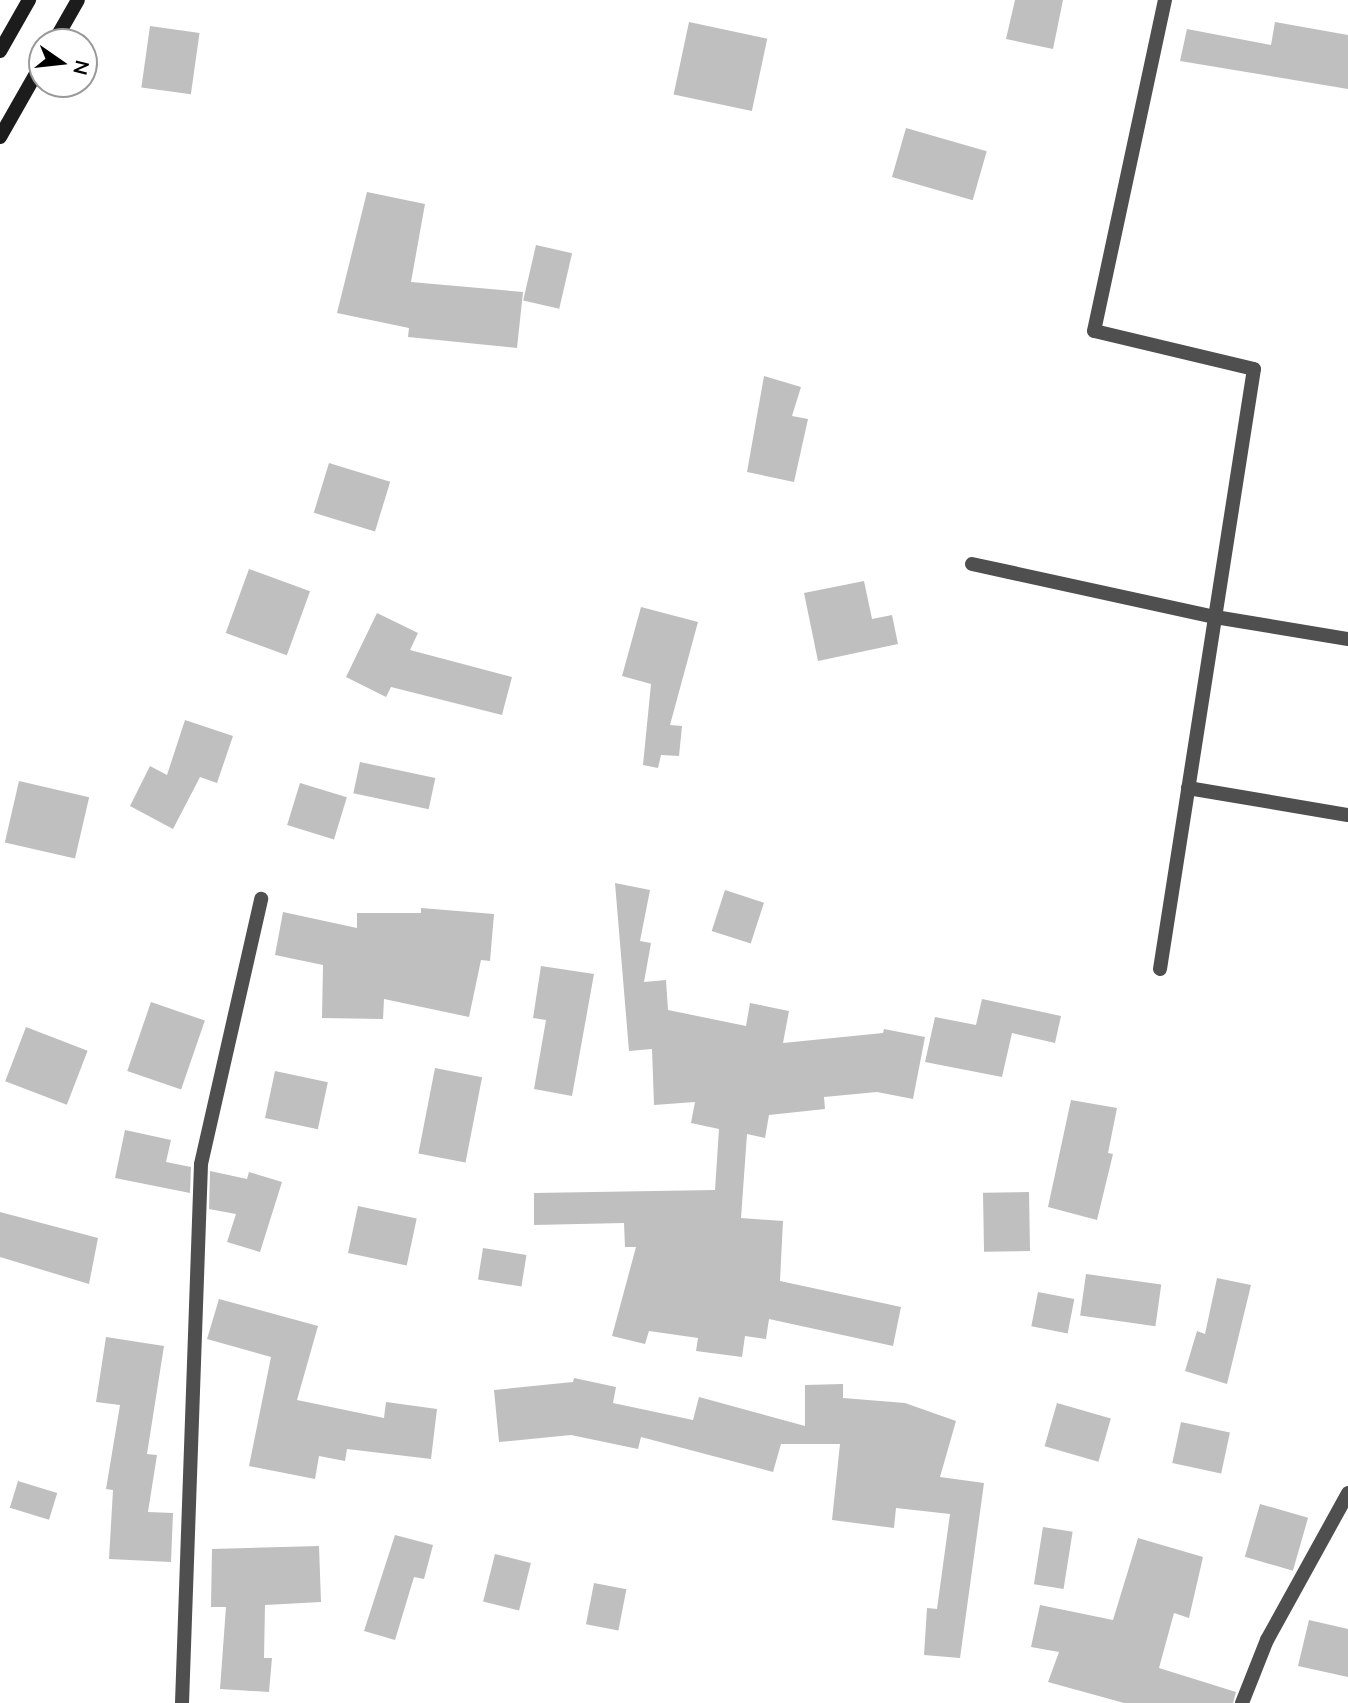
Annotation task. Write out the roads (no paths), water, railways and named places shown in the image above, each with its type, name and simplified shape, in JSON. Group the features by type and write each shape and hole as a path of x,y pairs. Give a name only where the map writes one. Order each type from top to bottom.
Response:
{"street":[{"path":"0,51 29,0"},
{"path":"62,28 78,0"},
{"path":"1160,969 1254,369 1094,331 1165,0"},
{"path":"0,137 28,88"},
{"path":"972,564 1215,617 1348,639"},
{"path":"1188,788 1348,815"},
{"path":"182,1703 201,1164 261,900"},
{"path":"1242,1703 1267,1640 1348,1493"}]}
